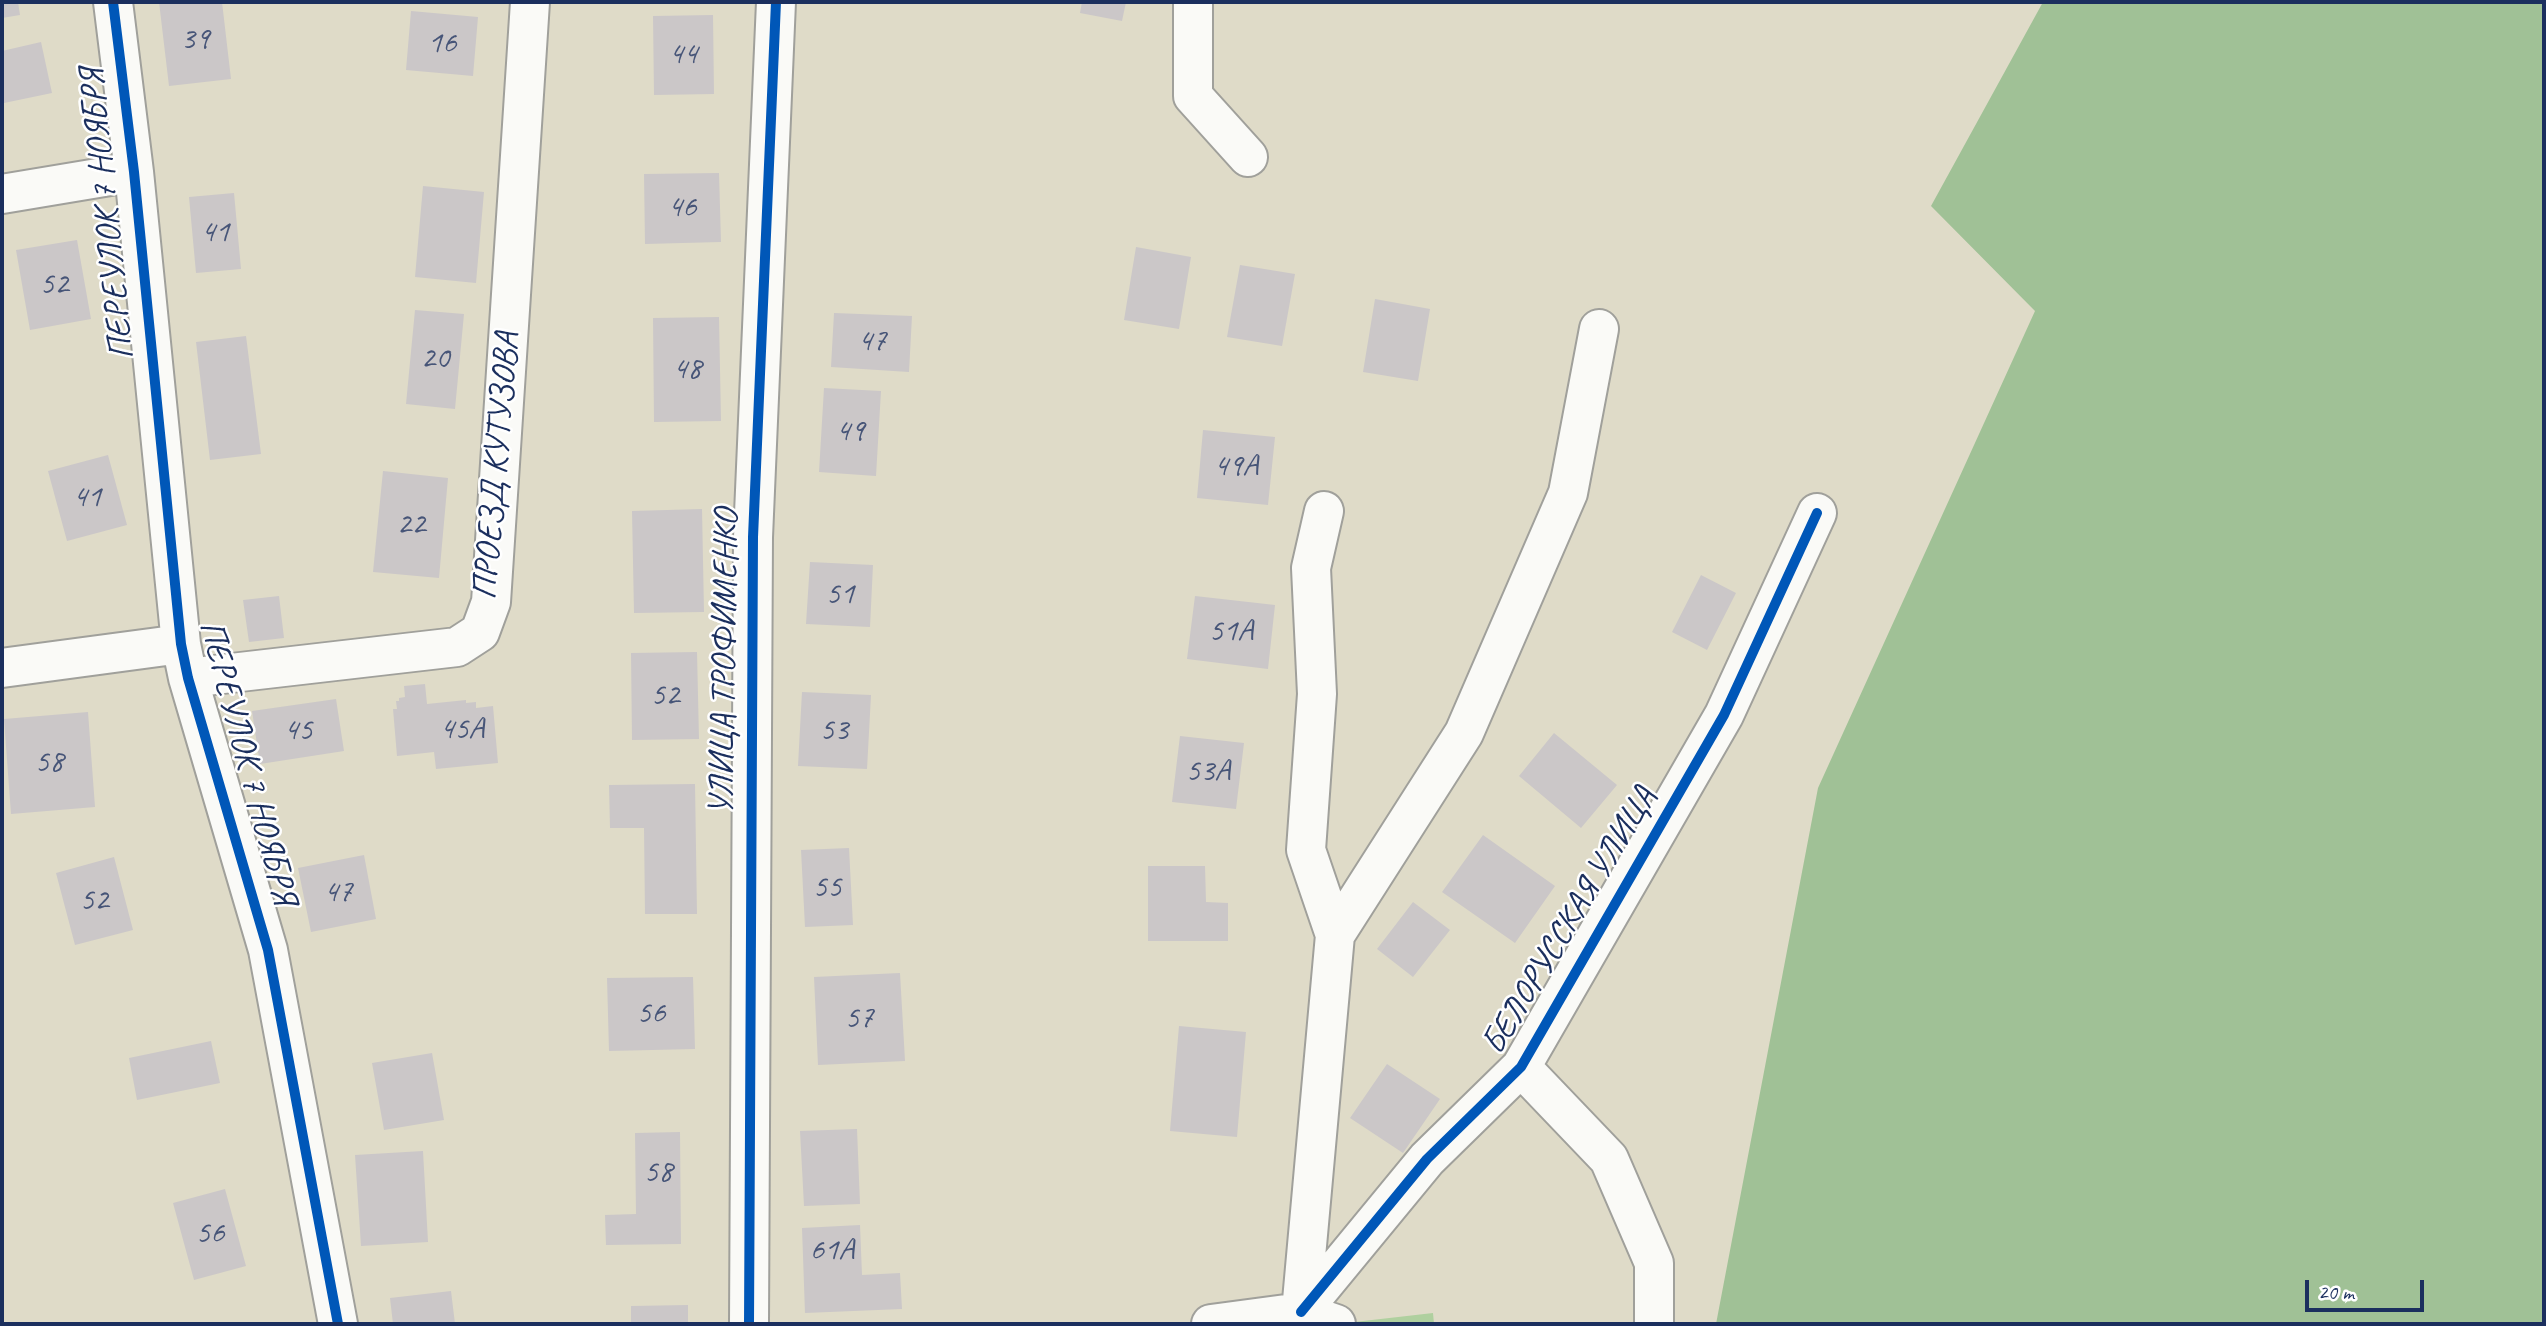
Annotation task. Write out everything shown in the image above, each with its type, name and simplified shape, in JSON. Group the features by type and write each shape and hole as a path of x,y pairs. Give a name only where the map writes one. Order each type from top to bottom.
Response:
{"street":[{"name":"ПЕРЕУЛОК 7 НОЯБРЯ","path":"113,2 134,172 184,661 268,950 338,1324"},
{"name":"ПРОЕЗД КУТУЗОВА","path":"2,668 457,647 480,632 491,602 530,2"},
{"name":"УЛИЦА ТРОФИМЕНКО","path":"749,1324 753,537 776,2"},
{"path":"1193,2 1193,96 1248,157"},
{"path":"2,194 134,172"},
{"path":"1335,935 1464,733 1568,493 1599,328"},
{"path":"1210,1324 1319,1318 1335,935 1306,850 1317,694 1311,568 1324,511"},
{"name":"БЕЛОРУССКАЯ УЛИЦА","path":"1319,1318 1427,1159 1521,1067 1724,715 1817,513"},
{"path":"1521,1067 1609,1159 1654,1263 1654,1324"}],"green space":[{"path":"2043,2 2544,2 2544,1324 1716,1324 1818,788 2035,311 1931,206"},
{"path":"1433,1313 1434,1324 1337,1324"}],"building":[{"path":"2,2 18,2 20,15 2,18"},
{"path":"159,2 222,2 231,79 169,86"},
{"path":"1082,2 1126,2 1122,21 1080,13"},
{"path":"411,11 478,17 473,76 406,70"},
{"path":"713,15 714,94 654,95 653,16"},
{"path":"41,42 52,93 4,103 2,51"},
{"path":"719,173 721,242 645,244 644,174"},
{"path":"423,186 484,192 476,283 415,277"},
{"path":"234,193 241,269 196,273 189,197"},
{"path":"77,240 91,319 30,330 16,250"},
{"path":"1136,247 1191,257 1179,329 1124,320"},
{"path":"1240,265 1295,274 1282,346 1227,337"},
{"path":"1375,299 1430,309 1418,381 1363,372"},
{"path":"415,310 464,314 455,409 406,404"},
{"path":"834,313 912,316 909,372 831,367"},
{"path":"719,317 721,421 654,422 653,318"},
{"path":"246,336 261,454 210,460 196,342"},
{"path":"824,388 881,391 876,476 819,472"},
{"path":"1203,430 1275,437 1268,505 1197,498"},
{"path":"108,455 127,525 67,541 48,471"},
{"path":"383,471 448,478 439,578 373,572"},
{"path":"702,509 704,612 634,613 632,511"},
{"path":"810,562 873,565 870,627 806,624"},
{"path":"1701,575 1736,593 1707,650 1672,632"},
{"path":"279,596 284,638 249,642 243,600"},
{"path":"1195,596 1275,605 1268,669 1187,659"},
{"path":"697,652 699,739 632,740 631,653"},
{"path":"425,684 427,704 466,700 466,703 476,702 476,708 493,706 498,763 436,769 434,752 397,756 393,709 397,709 396,701 405,697 404,686"},
{"path":"802,692 871,695 867,769 798,766"},
{"path":"336,699 344,751 260,764 252,711"},
{"path":"88,712 95,807 11,814 4,719"},
{"path":"1554,733 1617,785 1581,828 1519,776"},
{"path":"1180,736 1244,743 1236,809 1172,802"},
{"path":"695,784 697,914 645,914 644,828 610,828 609,785"},
{"path":"1483,835 1555,886 1515,943 1442,892"},
{"path":"849,848 853,925 805,927 801,850"},
{"path":"364,855 376,919 311,932 298,868"},
{"path":"114,857 133,930 75,945 56,873"},
{"path":"1148,866 1205,866 1206,902 1228,903 1228,941 1148,941"},
{"path":"1413,902 1450,930 1413,977 1377,949"},
{"path":"900,973 905,1061 818,1065 814,977"},
{"path":"693,977 695,1049 609,1051 607,978"},
{"path":"1179,1026 1246,1032 1237,1137 1170,1131"},
{"path":"211,1041 220,1083 137,1100 129,1058"},
{"path":"432,1053 444,1120 384,1130 372,1063"},
{"path":"1387,1064 1440,1099 1403,1153 1350,1118"},
{"path":"857,1129 860,1204 804,1206 800,1131"},
{"path":"680,1132 681,1244 606,1245 605,1215 636,1214 635,1133"},
{"path":"423,1151 428,1242 361,1246 355,1155"},
{"path":"225,1189 246,1266 194,1280 173,1203"},
{"path":"860,1225 862,1275 900,1273 902,1309 805,1313 802,1228"},
{"path":"451,1291 455,1324 393,1324 390,1298"},
{"path":"688,1305 688,1324 631,1324 631,1306"}],"cycle path":[{"path":"113,2 134,172 181,644 188,678 268,950 338,1324"},
{"path":"749,1324 753,537 776,2"},
{"path":"1301,1312 1427,1159 1521,1067 1724,715 1817,513"}]}
